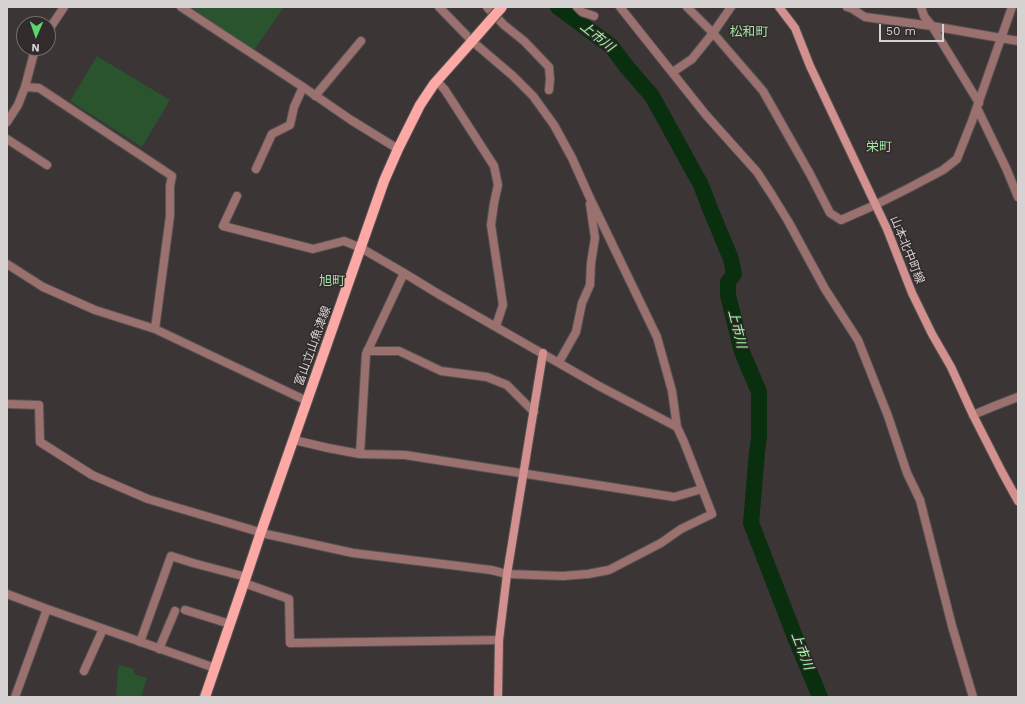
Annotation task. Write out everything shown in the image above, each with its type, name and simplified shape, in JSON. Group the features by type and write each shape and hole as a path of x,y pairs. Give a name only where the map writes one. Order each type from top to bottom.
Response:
{"main road":[{"name":"富山立山魚津線","path":"205,697 384,181 420,105 437,81 502,7"},
{"name":"山本北中町線","path":"779,7 795,28 810,66 886,229 912,293 1018,501"},
{"path":"498,697 498,640 507,574 543,353"}],"street":[{"path":"56,19 64,7"},
{"path":"181,7 303,87 350,120 398,149"},
{"path":"7,404 39,405 40,442 92,475 148,499 261,532 354,553 491,570 507,574 564,576 588,574 609,570 655,546 681,529 712,514 677,427 672,391 657,337 572,158 554,125 534,96 439,7"},
{"path":"487,7 504,26 524,41 549,67 549,90"},
{"path":"577,7 582,12 594,16"},
{"path":"687,7 713,33 763,91 810,174 830,213 841,220 875,205 943,170 957,159 978,106 1012,7"},
{"path":"673,72 692,59 713,33 731,7"},
{"path":"847,7 865,17 932,26 1018,41"},
{"path":"920,7 978,106 1018,197"},
{"path":"622,8 706,115 757,172 788,221 825,289 858,340 888,416 907,473 920,500 952,626 972,697"},
{"path":"316,96 361,41"},
{"path":"7,122 18,105 25,87 33,56"},
{"path":"437,81 445,90 494,166 498,186 491,225 503,305 496,326"},
{"path":"25,87 39,88 172,176 170,186 170,216 155,328"},
{"path":"256,169 272,134 290,125 294,107 303,87"},
{"path":"7,139 47,165"},
{"path":"237,196 223,226 313,248 344,241 361,248 599,386 677,427"},
{"path":"559,362 576,332 582,303 590,285 591,263 595,238 589,196"},
{"path":"7,264 42,287 95,310 155,328 307,401"},
{"path":"360,454 366,354 404,273"},
{"path":"367,351 400,350 441,371 486,377 507,385 534,412"},
{"path":"973,415 1018,398"},
{"path":"294,440 360,454 405,455 674,497 702,489"},
{"path":"140,642 172,556 245,580 289,599 290,642 498,640"},
{"path":"7,594 215,668"},
{"path":"15,697 47,609"},
{"path":"185,610 230,624"},
{"path":"159,649 175,611"},
{"path":"84,671 103,629"}],"green space":[{"path":"191,7 284,7 254,50"},
{"path":"97,56 170,100 142,147 70,101"},
{"path":"119,665 134,669 134,674 147,678 141,697 116,697"}],"waterway":[{"name":"上市川","path":"558,7 611,46 652,96 701,185 731,259 734,274 728,282 728,295 742,352 759,392 759,437 751,523 820,697"}],"district":[{"name":"松和町","path":"749,32"},
{"name":"栄町","path":"879,147"},
{"name":"旭町","path":"332,281"}]}
